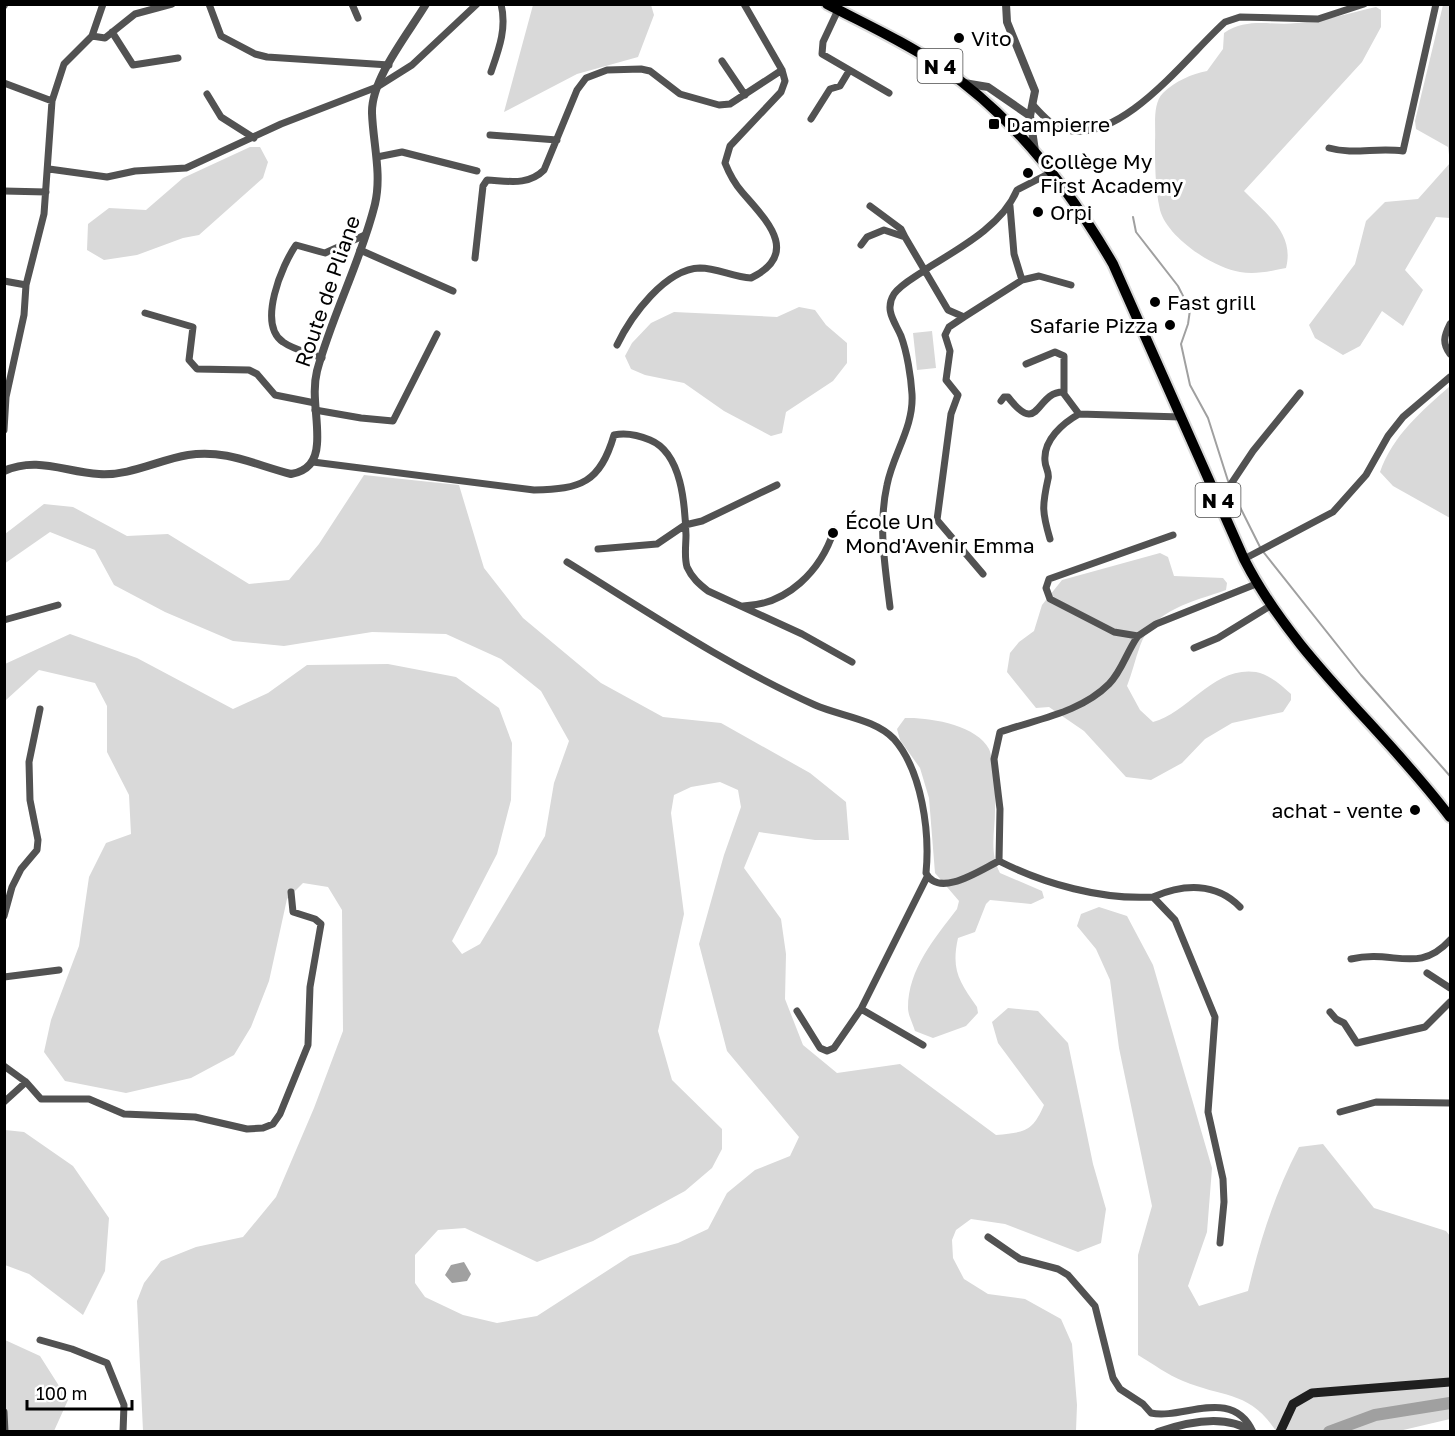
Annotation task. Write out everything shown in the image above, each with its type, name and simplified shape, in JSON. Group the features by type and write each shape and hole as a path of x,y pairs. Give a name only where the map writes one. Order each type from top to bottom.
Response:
{"main road":[{"name":"N 4","path":"827,4 939,65 964,83 1006,120 1052,172 1090,225 1113,264 1256,584 1303,648 1425,782 1450,817"},
{"path":"1280,1431 1293,1404 1312,1393 1450,1382"}],"street":[{"path":"4,430 8,378 24,315 26,285 44,214 49,169 52,101 64,64 92,36 103,4"},
{"path":"92,36 105,38 135,14 172,4"},
{"path":"209,4 221,36 255,54 389,65"},
{"path":"352,4 358,18"},
{"name":"Route de Pliane","path":"313,462 317,436 316,381 376,196 377,157 372,113 377,87 426,4"},
{"path":"49,169 107,177 135,171 179,169 332,103 377,87 412,66 477,4"},
{"path":"491,72 501,42 504,19 501,4"},
{"path":"616,345 644,302 672,276 702,268 751,278 768,267 773,260 777,246 775,232 741,190 725,163 730,146 781,92 785,81 782,69 744,4"},
{"path":"1006,4 1007,22 1019,58 1035,91 1034,106 1030,116 1035,151"},
{"path":"1034,106 1048,121 1066,130 1083,132 1102,127 1122,117 1144,100 1225,22 1240,16 1318,18 1364,4"},
{"path":"1329,148 1352,152 1384,148 1403,151 1436,4"},
{"path":"838,10 821,51 825,57 889,93"},
{"path":"112,32 133,65 178,58"},
{"path":"722,61 745,95"},
{"path":"475,258 480,205 487,180 523,182 536,177 544,170 577,90 586,78 607,70 630,68 650,71 680,94 719,105 730,104 782,69"},
{"path":"811,119 826,93 840,86 849,70"},
{"path":"4,83 52,101"},
{"path":"964,83 988,87 1030,116"},
{"path":"207,94 221,117 254,138"},
{"path":"490,135 557,140"},
{"path":"377,157 402,152 477,171"},
{"path":"890,607 882,546 882,511 891,470 908,426 912,395 901,336 892,320 890,305 894,294 912,278 982,231 1010,206 1017,190 1052,172"},
{"path":"4,191 46,192"},
{"path":"870,206 901,230 948,310 964,317"},
{"path":"1010,206 1014,254 1022,280"},
{"path":"861,245 873,234 884,230 905,237"},
{"path":"322,358 283,343 273,331 271,304 296,245 325,253 365,235"},
{"path":"360,250 453,291"},
{"path":"983,574 937,520 951,414 958,395 946,380 950,351 945,335 949,327 1022,280 1039,276 1071,285"},
{"path":"4,281 26,285"},
{"path":"146,313 192,326 189,360 197,369 249,370 258,374 274,395 361,418 393,421 437,334"},
{"path":"1450,324 1444,339 1445,347 1450,354"},
{"path":"1026,364 1055,352 1061,354 1064,361 1063,392 1079,414"},
{"path":"1244,559 1333,512 1366,475 1388,436 1403,417 1450,377"},
{"path":"1001,401 1004,397 1008,397 1021,413 1028,415 1033,414 1052,394 1063,392"},
{"path":"1219,502 1300,393"},
{"path":"1050,539 1044,518 1043,495 1049,476 1045,452 1059,428 1079,414 1181,417"},
{"path":"4,471 32,463 99,474 120,473 191,454 226,454 291,474 301,472 313,462 525,489 560,490 578,486 593,478 608,456 614,435 625,433 656,442 667,452 677,474 685,525 685,558 692,576 708,591 852,662"},
{"path":"598,549 657,544 685,525 702,521 777,485"},
{"path":"741,606 762,605 787,594 818,566 834,530"},
{"path":"1138,636 1114,632 1050,598 1046,588 1049,579 1173,535"},
{"path":"567,562 714,653 815,705 881,729 893,739 916,775 921,793 927,877 861,1009 834,1048 827,1051 820,1048 797,1011"},
{"path":"999,861 1000,809 994,759 1000,732 1042,717 1057,715 1102,690 1110,683 1138,636 1156,624 1256,584"},
{"path":"4,620 58,605"},
{"path":"1194,648 1218,638 1270,606"},
{"path":"4,915 12,887 21,869 37,850 38,840 30,800 29,762 40,709"},
{"path":"927,877 937,883 951,883 999,861 1047,880 1100,893 1153,897 1175,888 1205,888 1225,893 1240,907"},
{"path":"4,1066 26,1083 41,1099 88,1099 124,1114 195,1117 247,1129 263,1128 273,1124 280,1114 308,1045 310,987 321,924 315,919 293,912 291,892"},
{"path":"1153,897 1175,920 1215,1017 1208,1112 1223,1179 1224,1202 1220,1243"},
{"path":"1351,959 1377,954 1417,960 1437,954 1450,940"},
{"path":"4,977 59,970"},
{"path":"1427,973 1450,988"},
{"path":"1330,1012 1336,1020 1344,1023 1357,1043 1425,1027 1450,1002"},
{"path":"861,1009 922,1045"},
{"path":"4,1102 26,1083"},
{"path":"1341,1112 1376,1102 1450,1103"},
{"path":"988,1238 1020,1259 1058,1269 1068,1275 1095,1306 1113,1378 1120,1389 1143,1404 1151,1413 1210,1406 1236,1413 1249,1422 1252,1431"},
{"path":"40,1340 72,1348 107,1363 124,1406 123,1431"},
{"path":"4,1412 5,1431"},
{"path":"1158,1431 1175,1426 1216,1421 1233,1423 1252,1431"}],"shaded area":[{"path":"533,5 651,5 654,15 638,57 577,74 504,112"},
{"path":"1443,5 1450,5 1450,163 1448,147 1416,129 1415,121"},
{"path":"1376,7 1381,10 1381,27 1362,62 1244,191 1277,225 1282,234 1288,256 1286,268 1257,273 1240,272 1217,264 1192,250 1164,220 1158,202 1155,116 1157,103 1163,93 1184,79 1207,71 1223,49 1224,33 1233,28 1260,23 1307,22"},
{"path":"250,147 260,147 268,162 263,178 199,235 183,238 137,255 104,260 87,250 88,224 109,208 146,210 183,178"},
{"path":"1450,163 1450,218 1436,217 1405,270 1423,290 1403,326 1382,311 1360,346 1343,355 1315,338 1309,325 1355,264 1366,221 1385,202 1418,199"},
{"path":"799,307 815,310 826,325 847,343 847,363 833,381 786,412 782,433 771,436 724,411 684,383 645,375 631,369 625,356 632,343 651,323 674,312 777,317"},
{"path":"932,331 936,368 917,370 913,333"},
{"path":"1450,386 1450,518 1393,486 1380,472 1392,446 1400,435"},
{"path":"364,475 459,485 484,568 523,618 601,683 663,717 721,723 810,773 846,802 849,840 815,840 759,832 744,868 781,919 786,954 785,999 803,1045 837,1073 900,1064 996,1135 1014,1133 1031,1126 1044,1105 998,1043 992,1022 1008,1008 1038,1011 1068,1043 1093,1164 1106,1209 1101,1243 1078,1252 1005,1224 971,1219 956,1230 952,1240 953,1258 964,1279 988,1294 1025,1299 1061,1319 1072,1344 1077,1405 1076,1431 143,1431 137,1301 144,1283 161,1261 196,1247 243,1237 276,1197 314,1108 343,1031 342,910 328,887 303,883 287,899 269,981 251,1027 234,1055 191,1078 126,1093 65,1081 44,1052 51,1020 79,946 89,877 106,843 131,834 129,795 107,752 107,706 95,683 39,670 6,700 5,705 5,664 70,634 137,658 233,709 268,693 307,665 388,664 456,677 499,708 512,743 511,800 497,854 452,941 462,954 480,944 545,836 554,783 569,741 541,691 501,659 446,634 372,632 284,646 233,641 165,612 114,585 95,550 50,532 4,564 5,534 44,504 73,507 127,536 168,534 249,584 289,580 319,544","holes":["720,782 738,790 741,807 724,855 699,944 727,1051 799,1137 790,1156 755,1170 727,1193 708,1229 678,1243 630,1256 537,1316 497,1323 463,1315 425,1297 415,1283 415,1255 438,1230 465,1228 537,1262 593,1241 685,1191 712,1168 722,1149 722,1129 672,1080 658,1031 684,914 671,813 674,795 691,787"]},
{"path":"1160,553 1168,557 1174,576 1223,578 1227,583 1226,590 1188,603 1164,615 1146,633 1127,686 1140,710 1153,722 1166,717 1214,683 1241,672 1261,673 1270,678 1291,694 1291,700 1283,712 1232,723 1205,739 1182,763 1151,780 1126,777 1084,731 1049,707 1036,708 1007,672 1010,653 1019,642 1034,631 1042,605 1062,580"},
{"path":"905,718 952,724 974,734 983,741 991,754 995,788 993,842 1000,873 1042,891 1044,898 1031,904 990,900 986,904 975,932 958,938 955,959 958,975 977,1007 978,1013 966,1026 933,1038 915,1031 908,1011 909,994 924,955 957,909 959,901 935,873 929,798 920,768 900,740 897,729"},
{"path":"1099,907 1127,916 1153,965 1212,1168 1207,1232 1188,1286 1199,1306 1248,1291 1269,1217 1299,1147 1323,1144 1374,1208 1446,1231 1450,1236 1450,1419 1399,1431 1276,1431 1256,1408 1234,1397 1183,1381 1138,1355 1138,1255 1152,1206 1119,1048 1110,980 1096,949 1077,926 1081,914"},
{"path":"5,1130 24,1132 73,1166 109,1218 105,1271 83,1315 29,1274 5,1265"},
{"path":"464,1262 471,1274 467,1281 452,1283 445,1275 451,1265"},
{"path":"5,1340 40,1356 68,1400 54,1431 5,1432"}],"waterway":[{"path":"1133,217 1136,232 1178,286 1190,310 1181,344 1190,385 1208,418 1229,484"},
{"path":"1231,489 1261,549 1361,675 1450,776"},
{"path":"1329,1432 1375,1415 1450,1403"}],"place":[{"name":"Vito","path":"959,38"},
{"name":"Dampierre","path":"994,124"},
{"name":"Collège My First Academy","path":"1028,173"},
{"name":"Orpi","path":"1038,212"},
{"name":"Fast grill","path":"1155,302"},
{"name":"Safarie Pizza","path":"1170,325"},
{"name":"École Un Mond'Avenir Emma","path":"833,533"},
{"name":"achat - vente","path":"1415,810"}]}
